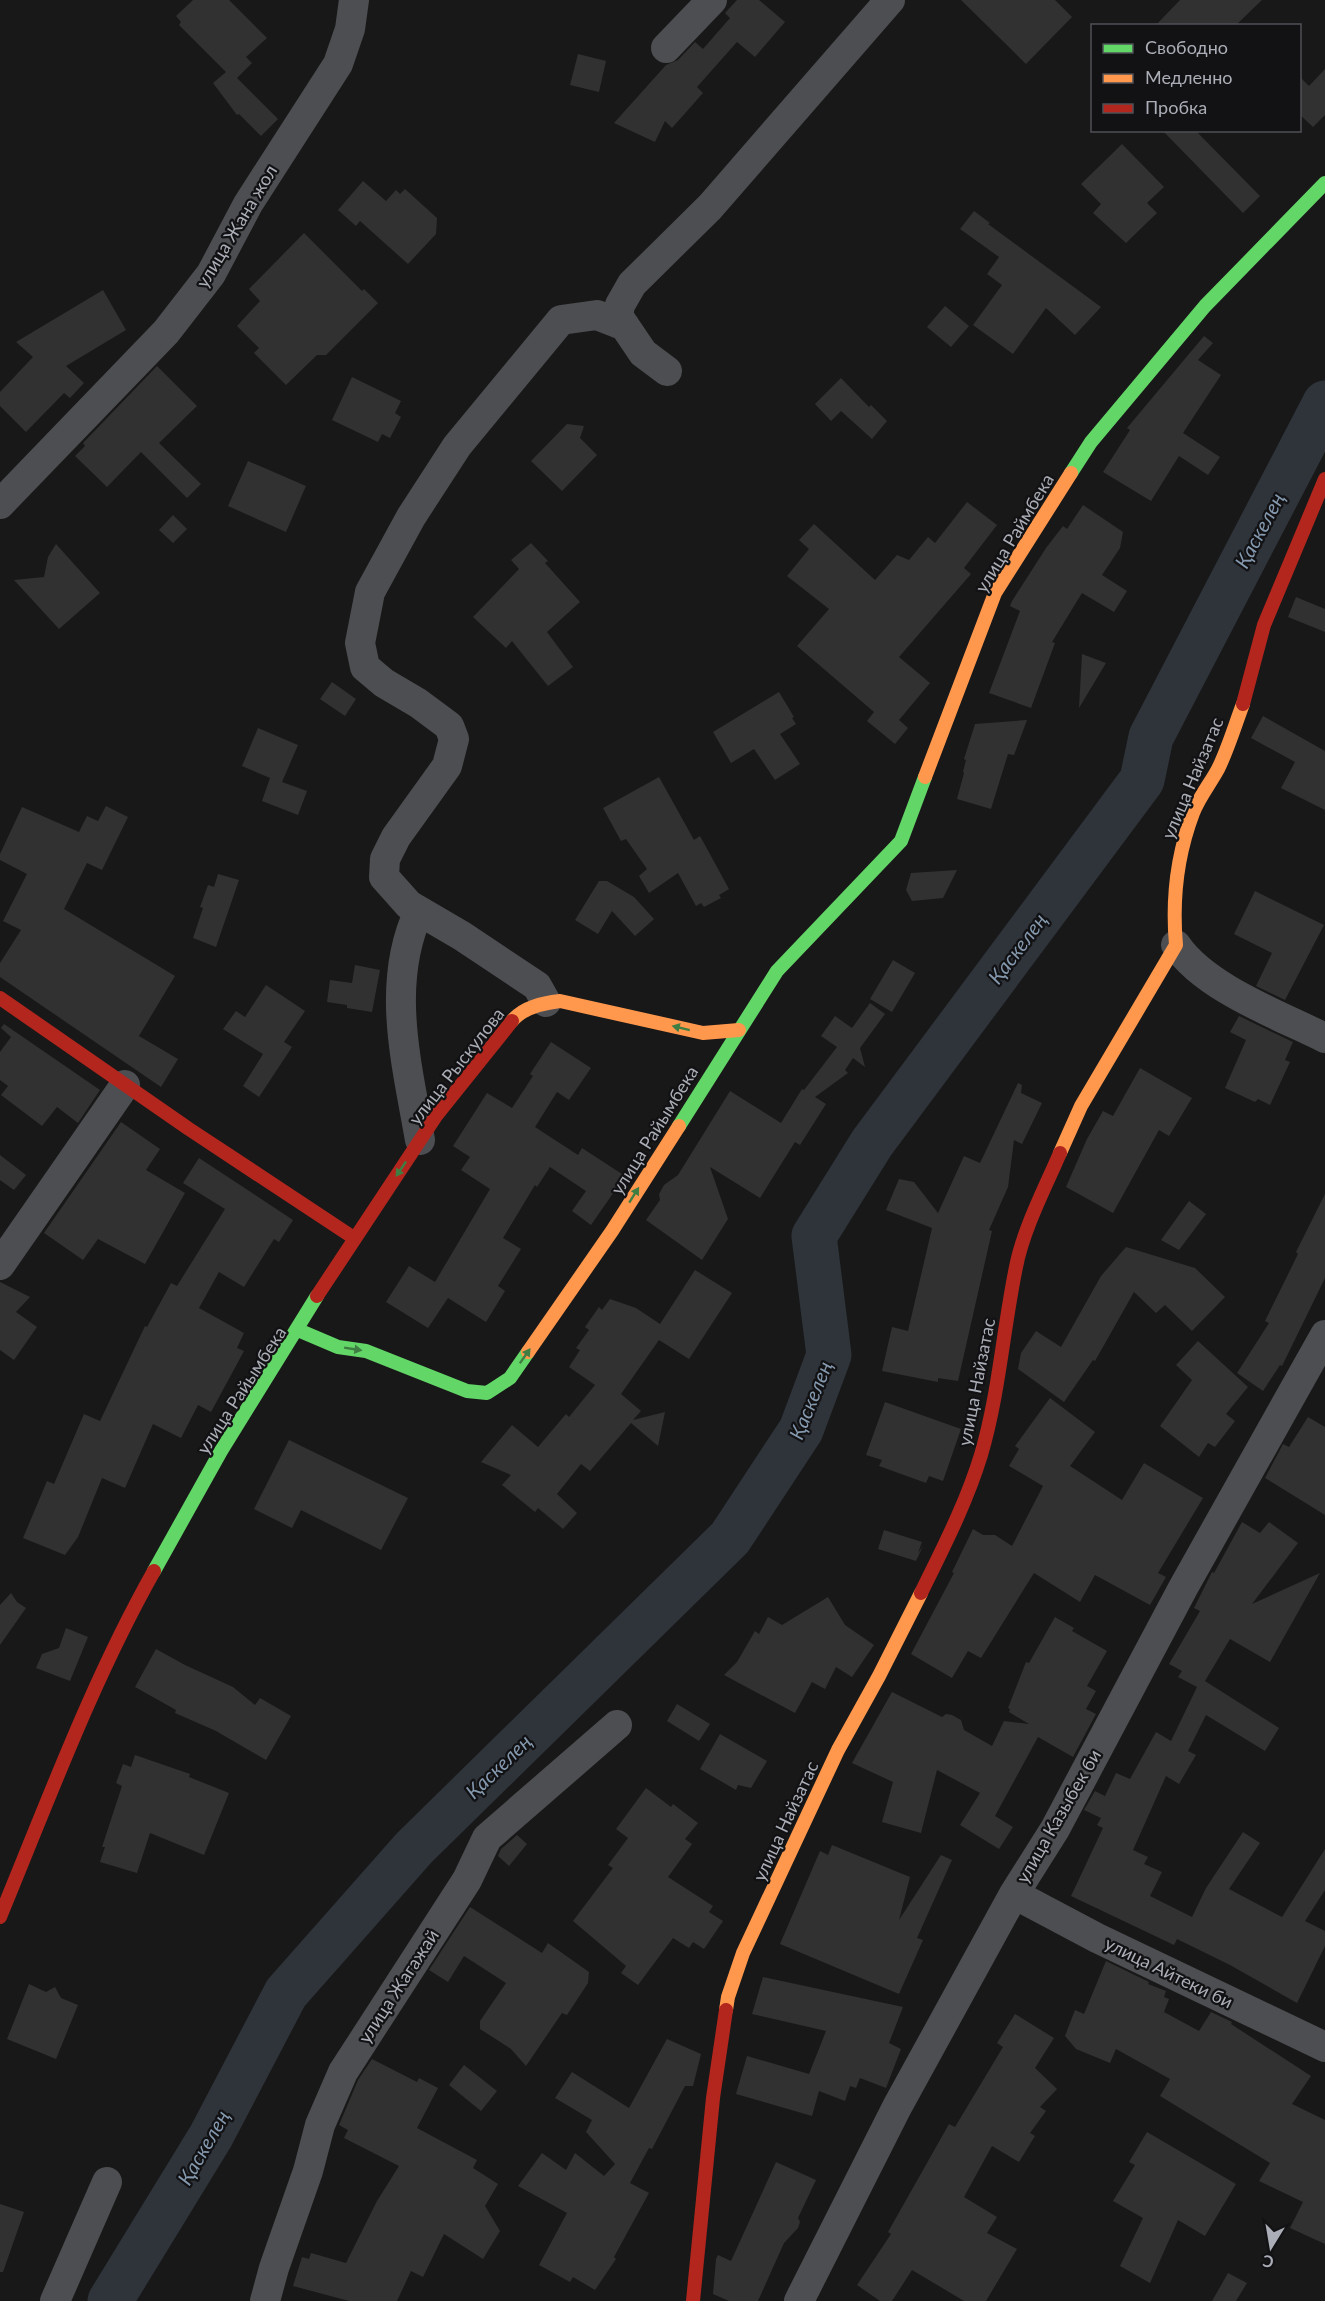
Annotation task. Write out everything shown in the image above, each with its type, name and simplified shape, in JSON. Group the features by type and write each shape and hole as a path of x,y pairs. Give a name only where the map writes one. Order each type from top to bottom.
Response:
{"street":[{"name":"улица Жана жол","path":"0,504 166,332 211,274 248,204 338,64 350,29 354,0"},
{"path":"666,48 712,0"},
{"path":"667,371 643,353 618,316 620,305 632,284 710,207 890,0"},
{"name":"улица Раймбека","path":"739,1030 777,971 901,841 995,593 1091,442 1205,306 1325,183"},
{"path":"546,1002 537,986 409,905 384,877 385,859 396,837 447,766 454,739 449,726 418,703 384,683 365,667 360,643 370,592 411,517 457,446 561,320 597,315 625,326"},
{"name":"улица Найзатас","path":"693,2301 713,2098 728,1997 743,1953 838,1750 879,1676 960,1514 981,1455 993,1403 1016,1265 1038,1203 1081,1106 1176,945 1174,921 1182,842 1194,810 1219,767 1248,689 1264,626 1325,479"},
{"path":"419,911 410,931 402,971 400,1020 420,1140"},
{"path":"1176,945 1184,956 1211,978 1241,996 1325,1038"},
{"name":"улица Рыскулова","path":"298,1330 354,1238 436,1116 517,1015 546,1002 560,1001 703,1033 739,1030"},
{"path":"1,1002 354,1238"},
{"name":"улица Райымбека","path":"0,1917 61,1768 125,1623 220,1451 298,1330 338,1347 366,1351 466,1391 487,1393 510,1378 612,1231 739,1030"},
{"path":"0,1265 125,1085"},
{"name":"улица Казыбек би","path":"799,2301 897,2107 1014,1893 1055,1829 1205,1548 1325,1335"},
{"name":"улица Жагажай","path":"265,2301 274,2268 308,2171 320,2125 343,2072 466,1880 487,1838 617,1725"},
{"name":"улица Айтеки би","path":"1014,1893 1098,1938 1325,2047"},
{"path":"55,2301 107,2182"}],"building":[{"path":"193,0 229,0 267,38 246,57 252,63 237,78 278,119 261,136 239,114 237,115 213,83 226,72 179,25 181,22 176,16"},
{"path":"737,0 759,0 785,22 755,57 737,42 697,87 703,93 672,128 665,121 655,142 614,123 666,65 678,60 695,42 703,49 730,18 725,13"},
{"path":"961,0 1055,0 1072,17 1026,64"},
{"path":"1180,0 1262,0 1237,24 1157,24"},
{"path":"578,54 606,61 599,92 570,85"},
{"path":"1325,69 1325,115 1313,127 1301,116 1301,78 1309,86"},
{"path":"1164,132 1197,132 1260,196 1243,213"},
{"path":"1122,144 1164,187 1147,203 1157,213 1126,243 1093,213 1101,204 1081,184"},
{"path":"363,181 386,201 396,190 400,194 405,189 437,218 436,234 408,264 360,221 356,226 338,210"},
{"path":"974,211 990,223 988,224 1101,307 1075,335 1046,308 1013,354 973,325 1002,285 987,274 999,257 960,229"},
{"path":"304,233 362,291 364,289 378,303 326,355 317,355 286,385 254,353 259,348 237,326 260,301 249,289"},
{"path":"103,290 126,330 66,366 84,383 70,398 64,393 26,432 0,406 0,392 33,357 16,342"},
{"path":"945,306 969,326 951,347 927,327"},
{"path":"1204,336 1213,343 1198,360 1221,375 1183,433 1220,457 1208,475 1179,456 1151,501 1103,472 1130,430 1127,428"},
{"path":"157,366 197,406 159,443 201,484 187,498 141,452 107,487 75,456 85,446 83,443"},
{"path":"352,377 401,401 395,413 401,417 390,438 382,434 378,442 332,420"},
{"path":"841,378 869,407 871,405 887,421 872,439 841,411 831,421 815,404"},
{"path":"567,424 584,426 580,438 597,455 562,491 531,461"},
{"path":"248,461 306,486 286,532 228,506"},
{"path":"967,502 997,525 964,568 971,574 899,657 930,683 899,720 908,728 895,744 867,721 874,712 797,646 829,609 787,576 809,549 799,540 814,524 875,580 897,555 909,560 928,537 935,543"},
{"path":"1083,505 1123,532 1120,548 1102,575 1127,591 1114,612 1082,593 1052,642 1055,643 1031,708 989,693 1020,611 1010,606 1012,601 1046,548 1063,526 1067,529"},
{"path":"173,515 187,529 173,543 159,530"},
{"path":"531,543 548,561 545,563 580,602 547,632 573,667 548,686 512,641 506,648 473,617 519,569 511,560"},
{"path":"56,544 100,593 59,629 14,580 44,577 48,557"},
{"path":"1296,597 1325,609 1325,632 1288,617"},
{"path":"1082,654 1106,663 1079,708"},
{"path":"332,682 356,699 345,716 320,699"},
{"path":"779,692 796,724 780,734 800,764 775,780 754,749 731,763 713,732"},
{"path":"1263,716 1325,751 1325,810 1281,788 1295,762 1251,738"},
{"path":"1027,720 1014,755 1008,754 991,809 957,799 964,773 966,760 964,759 975,724"},
{"path":"258,728 298,745 282,782 307,791 298,815 262,801 270,778 242,766"},
{"path":"659,777 694,840 700,836 729,889 719,895 721,898 704,907 701,903 696,906 678,873 649,893 639,876 647,869 626,839 621,841 603,808"},
{"path":"106,806 128,817 102,870 87,863 64,909 175,976 139,1036 178,1059 161,1087 0,977 0,963 21,930 3,921 27,874 0,860 0,854 22,807 79,832 87,816 98,821"},
{"path":"957,870 943,898 912,901 906,890 911,873"},
{"path":"218,874 239,880 216,947 193,938 208,885 214,887"},
{"path":"599,881 607,881 634,897 654,919 635,936 612,911 598,934 575,920"},
{"path":"1255,891 1324,925 1285,1000 1256,986 1272,953 1234,934"},
{"path":"893,960 915,973 892,1012 870,999"},
{"path":"355,965 380,970 372,1012 327,1002 330,980 352,983"},
{"path":"266,985 305,1011 284,1042 292,1047 259,1097 243,1086 263,1054 223,1029 236,1011 245,1017"},
{"path":"870,1003 885,1014 860,1048 865,1067 853,1058 845,1070 848,1073 815,1097 826,1104 800,1145 795,1142 760,1198 710,1167 728,1219 702,1260 646,1220 660,1200 659,1194 664,1185 678,1175 730,1091 781,1123 802,1089 804,1090 837,1047 821,1036 835,1016 852,1028"},
{"path":"1239,1016 1293,1042 1285,1060 1290,1062 1270,1105 1258,1099 1255,1102 1225,1088 1246,1040 1230,1032"},
{"path":"4,1024 100,1090 78,1123 57,1107 42,1126 1,1095 8,1086 0,1080 0,1052 11,1037 1,1028"},
{"path":"551,1042 591,1068 569,1100 557,1092 535,1127 578,1155 582,1148 625,1176 591,1225 572,1211 586,1191 550,1167 537,1187 535,1185 503,1238 521,1249 498,1286 505,1291 486,1322 448,1298 428,1328 386,1302 409,1266 435,1282 490,1189 461,1170 470,1157 453,1146 487,1093 512,1108 533,1076 530,1074"},
{"path":"1140,1068 1192,1098 1169,1136 1159,1130 1113,1213 1066,1187 1087,1139 1103,1111 1113,1116"},
{"path":"1018,1083 1022,1085 1021,1093 1042,1103 1022,1144 1014,1140 1008,1187 989,1230 992,1231 958,1381 938,1378 938,1382 882,1371 892,1327 908,1331 932,1228 886,1210 899,1179 914,1182 938,1213 964,1156 980,1163"},
{"path":"121,1122 160,1149 146,1170 185,1193 145,1264 98,1239 83,1260 44,1233"},
{"path":"0,1155 26,1175 14,1190 0,1180"},
{"path":"199,1158 293,1220 279,1242 274,1239 244,1287 219,1272 199,1308 244,1333 237,1348 244,1351 211,1412 198,1405 181,1438 153,1424 125,1488 102,1478 78,1537 65,1555 23,1538 47,1481 54,1484 84,1414 100,1421 145,1326 147,1327 171,1283 177,1286 225,1209 183,1183"},
{"path":"1325,1194 1325,1278 1282,1366 1280,1365 1263,1391 1237,1373 1269,1323 1265,1321"},
{"path":"1189,1201 1206,1214 1179,1250 1161,1240"},
{"path":"1126,1247 1195,1268 1225,1297 1192,1331 1165,1305 1156,1313 1134,1292 1095,1361 1093,1360 1064,1402 1018,1369 1021,1353 1036,1331 1061,1347 1101,1276"},
{"path":"695,1270 732,1293 689,1359 659,1340 621,1394 641,1411 633,1420 665,1412 658,1446 631,1423 590,1471 581,1464 557,1494 577,1513 563,1529 538,1508 535,1512 502,1485 511,1475 481,1462 512,1425 538,1447 566,1414 569,1417 595,1385 569,1367 580,1350 576,1348 589,1330 585,1327 599,1307 602,1310 610,1299 636,1308 660,1324"},
{"path":"0,1282 30,1297 16,1312 37,1327 14,1360 0,1350"},
{"path":"1198,1341 1248,1387 1226,1414 1235,1421 1215,1447 1208,1443 1199,1457 1160,1426 1192,1380 1176,1365"},
{"path":"1050,1398 1095,1432 1070,1466 1122,1500 1144,1463 1203,1498 1158,1573 1166,1577 1150,1605 1095,1575 1080,1602 1034,1573 981,1658 968,1651 952,1678 911,1654 954,1573 952,1572 973,1529 983,1535 995,1535 1012,1546 1043,1486 1009,1466 1019,1449 1015,1446"},
{"path":"885,1402 961,1429 943,1481 929,1476 926,1483 879,1466 882,1460 866,1455"},
{"path":"1308,1417 1325,1427 1325,1515 1265,1478 1283,1444 1289,1447"},
{"path":"289,1440 408,1498 381,1550 301,1510 292,1528 254,1509"},
{"path":"1242,1522 1260,1533 1269,1522 1298,1543 1252,1604 1320,1573 1270,1662 1230,1639 1205,1681 1279,1728 1265,1751 1206,1715 1188,1751 1196,1755 1179,1784 1166,1776 1133,1850 1148,1857 1144,1864 1162,1872 1150,1896 1192,1917 1206,1888 1243,1832 1260,1843 1229,1889 1282,1917 1325,1849 1325,1890 1305,1921 1325,1931 1325,1946 1297,2003 1230,1965 1177,1939 1174,1945 1071,1896 1103,1828 1097,1825 1101,1818 1084,1810 1095,1791 1105,1796 1116,1773 1130,1779 1156,1732 1171,1741 1197,1687 1178,1677 1182,1671 1169,1664 1200,1611 1194,1608 1212,1572 1214,1573"},
{"path":"884,1530 922,1542 918,1553 923,1546 916,1561 878,1549"},
{"path":"11,1593 17,1602 26,1608 0,1645 0,1605"},
{"path":"828,1597 845,1625 874,1645 852,1677 836,1667 825,1689 812,1682 795,1713 724,1675 737,1662 755,1631 759,1634 768,1617 782,1625"},
{"path":"1055,1617 1074,1628 1072,1631 1107,1651 1087,1686 1096,1691 1086,1709 1096,1714 1073,1757 1038,1737 995,1816 1013,1827 999,1849 960,1825 980,1793 937,1770 921,1833 882,1822 893,1782 852,1763 892,1692 942,1717 946,1714 952,1715 961,1720 964,1730 992,1746 1004,1721 1029,1724 1009,1712 1008,1708 1026,1662 1029,1663"},
{"path":"66,1628 88,1637 70,1681 36,1668 42,1654 59,1648"},
{"path":"156,1649 233,1687 255,1705 260,1698 291,1716 266,1760 216,1731 175,1713 176,1710 135,1687"},
{"path":"677,1704 710,1724 699,1741 667,1721"},
{"path":"720,1734 767,1761 751,1788 738,1785 736,1790 700,1769"},
{"path":"135,1755 190,1774 189,1777 229,1793 204,1855 150,1833 137,1873 100,1862 105,1847 102,1847 122,1786 116,1783 123,1764 131,1767"},
{"path":"646,1788 671,1807 673,1804 698,1823 685,1839 692,1844 668,1877 713,1906 709,1912 723,1921 704,1949 693,1942 689,1948 673,1938 638,1985 621,1973 626,1966 573,1921 613,1868 608,1865 628,1838 616,1829"},
{"path":"517,1835 527,1844 509,1866 498,1856 501,1849"},
{"path":"832,1845 910,1877 899,1920 941,1855 952,1860 917,1938 923,1940 899,1994 780,1944 820,1851 828,1855"},
{"path":"470,1907 542,1953 548,1943 589,1972 588,1983 567,2015 562,2013 526,2066 511,2049 480,2029 480,2021 506,1983 464,1956 448,1982 429,1970"},
{"path":"1106,1961 1166,1991 1164,1997 1169,1999 1164,2012 1199,2031 1211,2012 1232,2022 1231,2024 1311,2076 1292,2104 1325,2120 1325,2244 1290,2228 1303,2202 1259,2181 1270,2163 1160,2096 1170,2079 1116,2049 1110,2063 1076,2049 1065,2036 1075,2010 1084,2014"},
{"path":"763,1977 903,2007 889,2043 901,2049 886,2088 860,2078 856,2088 850,2086 845,2101 819,2091 812,2116 736,2094 747,2056 809,2074 826,2031 752,2014"},
{"path":"29,1984 46,1992 55,1987 61,1998 78,2005 56,2059 7,2039"},
{"path":"1015,2014 1054,2038 1035,2068 1057,2089 1040,2107 1046,2111 1030,2133 1035,2136 1019,2162 992,2146 964,2197 997,2217 987,2233 1017,2249 986,2301 964,2301 912,2270 892,2301 880,2301 857,2285 891,2234 888,2232 949,2124 955,2127 1003,2047 997,2043"},
{"path":"667,2039 701,2054 693,2086 685,2086 652,2149 649,2148 630,2183 649,2193 614,2257 616,2259 595,2290 573,2277 570,2282 539,2265 567,2213 518,2186 542,2153 566,2170 575,2153 604,2176 615,2164 586,2132 592,2120 555,2098 572,2072 629,2108"},
{"path":"372,2059 417,2082 419,2078 438,2088 417,2128 477,2160 473,2168 498,2184 485,2206 500,2231 483,2259 444,2234 423,2277 411,2271 397,2301 349,2301 293,2286 302,2257 309,2259 311,2253 346,2263 377,2201 399,2166 344,2138 348,2130 339,2125 358,2080"},
{"path":"464,2065 497,2091 481,2111 449,2085"},
{"path":"1147,2132 1236,2184 1205,2236 1178,2220 1150,2283 1120,2266 1143,2218 1113,2201 1135,2165 1129,2162"},
{"path":"776,2162 816,2180 798,2218 800,2222 798,2228 784,2243 758,2301 729,2301 713,2294 716,2259 718,2255 731,2261"},
{"path":"0,2204 24,2212 3,2272 0,2272"},
{"path":"1228,2273 1247,2283 1236,2301 1212,2301"}],"waterway":[{"name":"Қаскелең","path":"110,2301 211,2136 286,1993 414,1848 730,1538 801,1430 829,1355 814,1236 872,1143 1142,780 1151,737 1325,403"}],"traffic: fast":[{"path":"1071,473 1091,442 1205,306 1325,183"},
{"path":"679,1126 777,971 901,841 925,777"},
{"path":"154,1571 221,1451 317,1296"},
{"path":"298,1330 338,1347 366,1351 467,1391 487,1393 510,1378 528,1352"}],"traffic: slow":[{"path":"925,777 995,593 1071,473"},
{"path":"1060,1153 1081,1106 1176,945 1175,895 1183,845 1198,801 1222,761 1243,704"},
{"path":"512,1021 528,1009 560,1001 703,1033 739,1030"},
{"path":"528,1352 612,1231 679,1126"},
{"path":"726,2010 743,1953 838,1750 921,1593"}],"traffic: jam":[{"path":"1243,704 1264,625 1325,479"},
{"path":"0,998 189,1129 354,1238"},
{"path":"317,1296 436,1116 512,1021"},
{"path":"921,1593 961,1508 981,1455 997,1385 1019,1253 1035,1209 1060,1153"},
{"path":"0,1917 91,1698 154,1571"},
{"path":"693,2301 713,2098 726,2010"}]}
